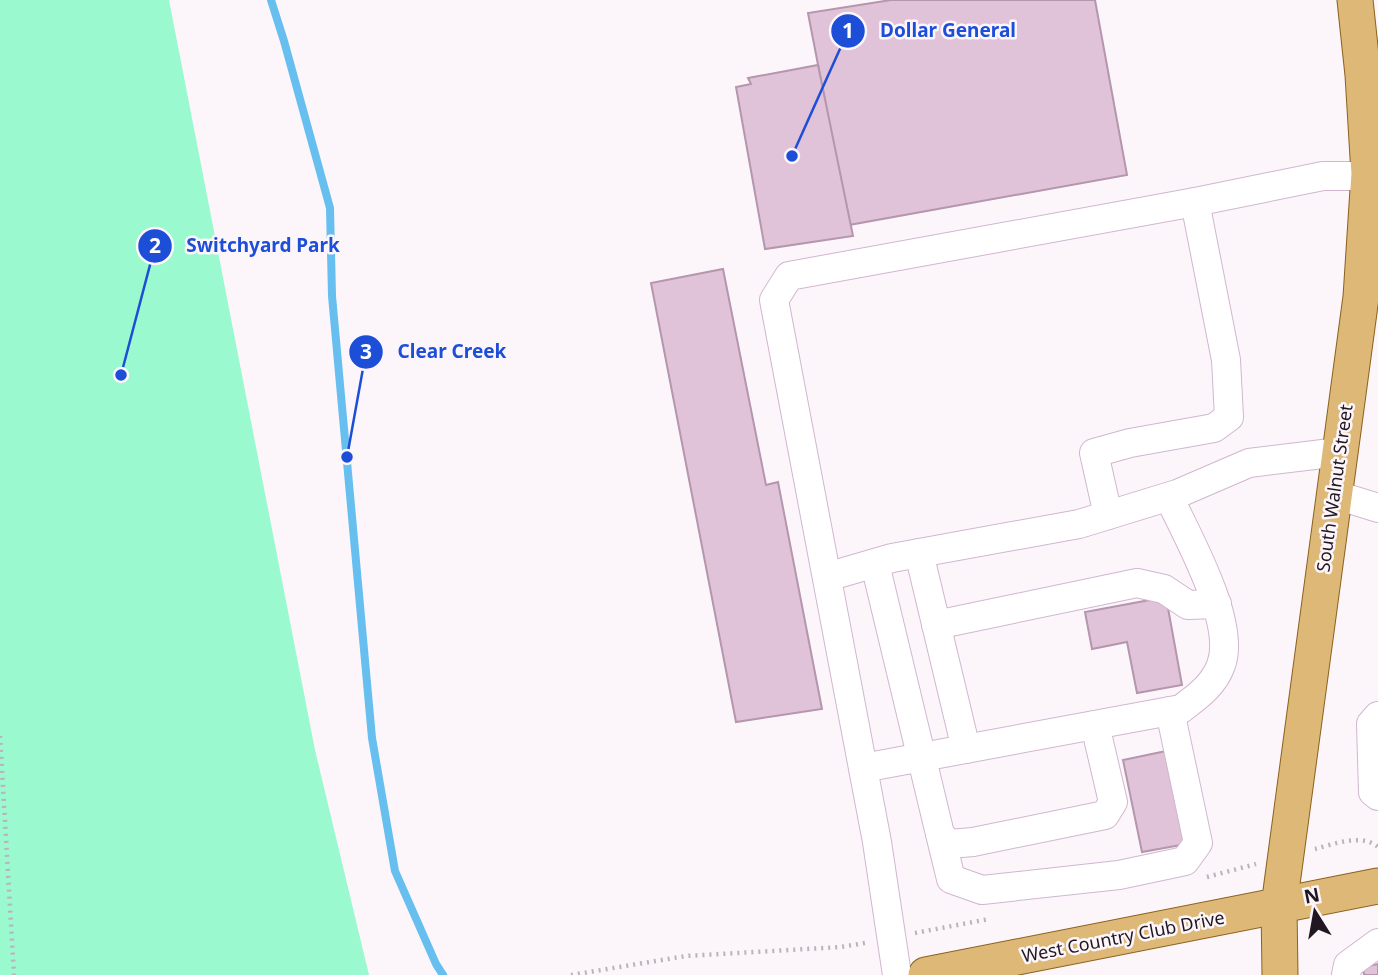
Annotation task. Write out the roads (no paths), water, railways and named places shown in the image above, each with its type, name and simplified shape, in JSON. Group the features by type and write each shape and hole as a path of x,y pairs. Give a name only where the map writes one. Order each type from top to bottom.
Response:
{"main road":[{"name":"South Walnut Street","path":"1280,975 1279,906 1361,297 1374,175 1370,68 1355,0"},
{"name":"West Country Club Drive","path":"926,975 1378,886"}],"lane":[{"path":"897,975 877,842 774,300 789,276 1323,176 1374,175"},
{"path":"1108,515 1094,453 1130,443 1214,428 1229,417 1226,360 1195,202"},
{"path":"827,577 919,553 1079,524 1169,497 1250,463 1339,452"},
{"path":"1333,495 1378,508"},
{"path":"863,768 1181,709 1207,689 1222,664 1224,633 1217,604 1169,497"},
{"path":"919,553 966,749"},
{"path":"875,564 951,879 982,890 1119,875 1185,861 1198,843 1170,711"},
{"path":"936,625 1137,583 1164,589 1188,605 1217,604"},
{"path":"1378,716 1371,724 1373,792 1378,796"},
{"path":"940,834 949,844 973,842 1105,815 1113,802 1095,725"},
{"path":"1346,975 1348,965 1378,943"}],"waterway":[{"path":"271,0 330,208 332,296 372,738 395,871 443,975"}],"place":[{"name":"Dollar General","path":"792,156"},
{"name":"Switchyard Park","path":"121,375"},
{"name":"Clear Creek","path":"347,457"}]}
